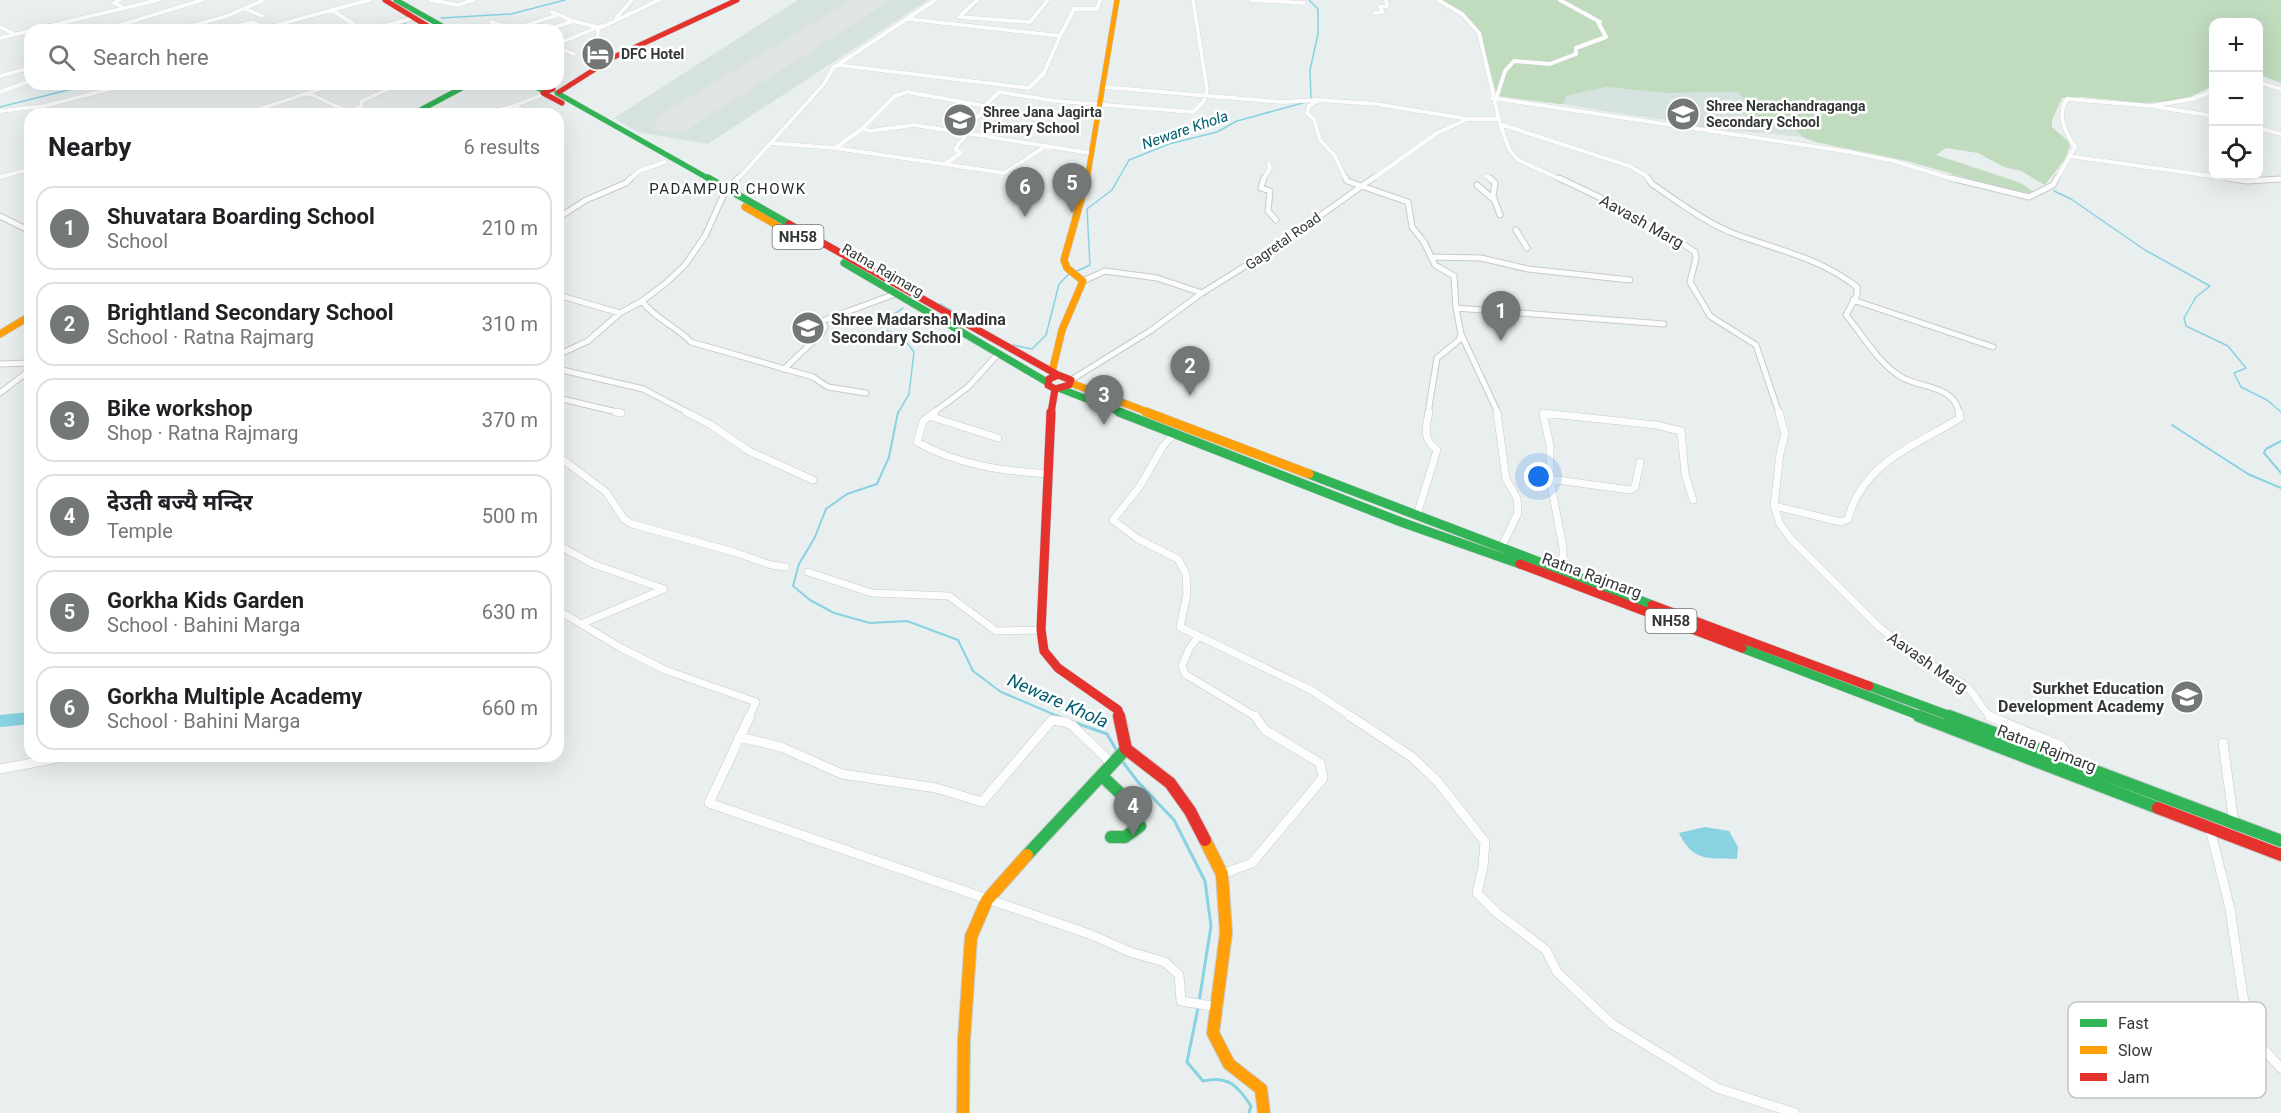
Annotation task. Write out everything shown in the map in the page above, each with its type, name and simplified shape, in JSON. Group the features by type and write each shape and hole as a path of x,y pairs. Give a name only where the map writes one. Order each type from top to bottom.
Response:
{"main road":[{"path":"390,0 430,24"},
{"path":"564,86 614,57 737,0"},
{"path":"1047,382 1055,374 1062,330 1077,276 1064,260 1086,184 1098,104 1118,0"},
{"path":"424,108 458,90"},
{"name":"Ratna Rajmarg","path":"550,91 665,162 726,192 895,294 955,326 1047,382 1050,387 1401,522 1575,584 2281,855"},
{"name":"Ratna Rajmarg","path":"550,91 726,192 1071,381 1501,548 2281,841"},
{"path":"0,334 24,320"},
{"path":"1071,381 1058,389 1049,474 1041,630 1044,651 1058,668 1118,710 1126,749 1170,783 1190,811 1222,874 1226,933 1213,1033 1229,1064 1261,1089 1264,1113"},
{"path":"963,1113 965,1028 971,937 987,900 1126,749"},
{"path":"1102,776 1124,797 1140,826 1125,837 1111,837"}],"street":[{"path":"120,0 114,3 124,8"},
{"path":"56,24 158,0"},
{"path":"124,24 202,0"},
{"path":"197,24 246,9 264,0"},
{"path":"283,24 369,0"},
{"path":"431,0 458,5 473,0"},
{"path":"564,41 614,19 633,0"},
{"path":"596,68 598,29 659,0"},
{"path":"564,352 588,341 620,313 642,301 685,265 705,236 726,192 824,84 830,72 837,65 935,0"},
{"path":"952,24 977,0"},
{"path":"959,16 1030,22 1048,0"},
{"path":"837,65 1029,88 1036,84 1042,76 1074,9 1097,9 1100,0"},
{"path":"958,133 981,114 985,106 999,92 1056,101 1193,112 1203,104 1208,82 1193,0"},
{"path":"1251,0 1304,3"},
{"path":"1375,13 1383,12 1380,7 1387,6 1386,0"},
{"name":"Aavash Marg","path":"1438,0 1462,14 1479,33 1492,98 1509,149 1518,159 1620,206 1674,237 1695,252 1696,258 1690,282 1710,316 1756,345 1785,434 1780,453 1774,506 1780,524 1791,539 1879,627 1915,655 1972,691 1985,713 1997,721 2061,746 2074,762"},
{"path":"1492,98 1497,96 1498,89 1504,82 1504,71 1514,61 1550,64 1576,54 1576,48 1606,37 1598,22 1600,22 1560,0"},
{"path":"246,9 262,15"},
{"path":"332,10 353,24"},
{"path":"552,12 596,27"},
{"path":"386,24 412,14"},
{"path":"533,24 558,15"},
{"path":"908,19 1060,36"},
{"path":"564,24 573,21"},
{"path":"491,22 499,24"},
{"path":"0,27 14,34"},
{"path":"0,38 24,32"},
{"path":"564,50 574,54"},
{"path":"0,76 24,70"},
{"path":"0,92 24,83"},
{"path":"2263,83 2281,89"},
{"path":"1103,87 1282,102 1319,100 1391,105 1468,119"},
{"path":"26,108 44,106 107,90"},
{"path":"263,108 316,90"},
{"path":"359,108 362,100 385,90"},
{"path":"498,108 514,106 550,91"},
{"path":"835,148 862,129 895,96 903,92 985,106"},
{"path":"308,93 341,108"},
{"path":"2152,106 2192,99 2209,93"},
{"path":"1492,98 1844,151 1894,161 1960,181 2029,197 2053,185 2075,147 2064,136 2063,105 2067,99 2152,106 2209,115"},
{"path":"1319,100 1307,110 1314,119 1320,140 1335,156 1347,181 1408,202 1412,227 1435,265 1454,276 1456,308 1461,334 1474,366 1497,409 1506,479 1517,498 1518,513 1501,548"},
{"path":"514,106 519,108"},
{"path":"0,111 24,108"},
{"name":"Gagretal Road","path":"1071,381 1150,331 1202,293 1240,271 1432,136 1468,119 1500,122 1629,166 1645,175 1652,184 1718,227 1821,264 1841,275 1857,287 1857,295 1853,300"},
{"path":"862,129 870,131 914,125 1090,153"},
{"path":"2263,129 2281,134"},
{"path":"945,164 961,153 956,149 966,135"},
{"path":"770,143 835,148 1004,173 1046,146"},
{"path":"2069,156 2247,181 2281,179"},
{"path":"564,214 585,200 626,183 639,171 665,162"},
{"path":"1269,164 1270,168 1261,188 1270,191 1268,211 1276,220"},
{"path":"0,177 24,171"},
{"path":"1488,176 1495,183 1493,199"},
{"path":"1477,185 1493,199 1500,215"},
{"path":"0,216 24,228"},
{"path":"1516,230 1527,248"},
{"path":"1432,257 1506,262 1528,269 1630,280"},
{"path":"1077,276 1106,271 1157,278 1202,293"},
{"path":"784,369 821,334 825,327 822,321 895,294"},
{"path":"564,297 620,313"},
{"path":"1774,506 1841,522 1848,519 1851,502 1860,486 1876,470 1915,442 1960,418 1960,407 1952,397 1897,374 1846,315 1853,300 1993,347"},
{"path":"642,301 648,312 663,323 684,333 691,342 813,377 828,387 866,393"},
{"path":"1456,308 1664,324"},
{"path":"1417,515 1437,450 1426,442 1425,435 1437,358 1459,340 1461,334"},
{"path":"998,354 968,387 922,421 917,442 927,449 996,470 1049,474"},
{"path":"1,365 24,363"},
{"path":"564,370 643,389 711,425 749,451 813,480"},
{"path":"0,393 24,375"},
{"path":"564,399 621,413"},
{"path":"1556,567 1563,556 1563,548 1551,479 1550,446 1543,413 1656,425 1681,431 1684,477 1687,489 1694,500"},
{"path":"929,416 998,438"},
{"path":"1174,434 1163,446 1140,486 1113,520 1138,539 1178,559 1186,574 1187,594 1180,627 1311,690 1412,757 1437,782 1485,842 1483,867 1477,893 1497,913 1546,950 1557,972 1612,1024 1717,1088 1795,1113"},
{"path":"564,460 612,498 621,519 771,565 786,567"},
{"path":"1551,479 1630,490 1635,487 1640,462"},
{"path":"564,548 594,564 663,589 635,603 581,624"},
{"path":"808,572 872,593 949,596 996,631 1041,630"},
{"path":"564,614 621,648 665,670 756,702 709,803 1165,962 1179,975 1181,1001 1218,1007"},
{"path":"1198,637 1182,666 1185,674 1254,714 1264,730 1320,763 1323,778 1252,863 1222,874"},
{"path":"739,737 781,747 842,774 936,789 982,802 1052,720 1065,721 1081,733 1085,741 1113,765"},
{"path":"2223,743 2234,823"},
{"path":"0,769 37,762"},
{"path":"2210,829 2230,909 2244,1002"},
{"path":"2266,1052 2281,1068"}],"shaded area":[{"path":"798,0 928,0 708,144 638,132 614,118"},
{"name":"Shree Nerachandraganga Secondary School","path":"1606,87 1666,93 1739,92 1750,116 1787,122 1803,137 1698,127 1688,123 1564,104 1566,96"}],"green space":[{"path":"1440,0 2281,0 2281,83 2263,76 2263,18 2209,18 2209,88 2186,99 2159,102 2142,103 2082,97 2062,98 2052,120 2052,127 2068,141 2070,146 2065,159 2045,185 2021,171 2004,167 1978,153 1946,148 1936,155 2021,183 2033,192 2030,196 1907,161 1815,142 1803,137 1787,122 1750,116 1739,111 1735,105 1746,103 1739,92 1666,93 1606,87 1566,96 1564,104 1497,96 1480,33 1463,12"}],"water":[{"path":"1705,827 1729,831 1738,847 1737,859 1710,858 1696,854 1679,833"}],"waterway":[{"path":"441,18 511,14 565,0"},
{"name":"Neware Khola","path":"1309,0 1318,9 1318,34 1310,70 1311,99"},
{"path":"0,107 68,90"},
{"name":"Neware Khola","path":"1075,272 1090,265 1087,209 1112,190 1129,160 1169,144 1217,132 1237,121 1306,102"},
{"path":"2054,191 2071,199 2145,250 2210,286 2196,297 2184,318 2186,326 2228,346 2246,368 2234,373 2241,387 2267,400 2281,412"},
{"name":"Neware Khola","path":"1013,345 1032,349 1046,335 1059,284 1069,274"},
{"name":"Neware Khola","path":"940,304 977,325"},
{"name":"Neware Khola","path":"898,413 909,394 914,352 901,335 881,329 885,320 903,308"},
{"name":"Neware Khola","path":"898,412 889,457 877,484 847,494 826,509 815,537 799,564 793,586 810,600 834,613 870,623 907,621 958,640 973,671 1001,692 1060,717 1057,716"},
{"path":"2172,425 2248,474 2281,488"},
{"path":"2281,441 2266,449 2264,453 2281,473"},
{"path":"0,721 24,719"},
{"name":"Neware Khola","path":"1076,723 1107,734 1118,753"},
{"name":"Neware Khola","path":"1122,761 1138,782 1174,820 1205,881 1211,926 1199,1002"},
{"name":"Neware Khola","path":"1198,1008 1187,1062 1203,1081 1226,1081 1237,1088 1251,1106 1249,1113"}],"runway":[{"path":"672,123 872,0"}],"traffic: fast":[{"path":"396,0 438,24"},
{"path":"424,108 458,90"},
{"path":"557,93 789,224"},
{"path":"844,263 1047,382"},
{"path":"1061,389 1401,522 1520,564"},
{"path":"1309,474 1652,605"},
{"path":"1742,648 2158,808"},
{"path":"1869,686 2281,841"},
{"path":"1027,855 1126,749"},
{"path":"1102,776 1124,797 1140,826 1125,837 1111,837"}],"traffic: slow":[{"path":"1052,372 1062,330 1083,281 1067,268 1064,260 1086,184 1117,0"},
{"path":"745,207 778,226"},
{"path":"0,334 24,320"},
{"path":"1071,383 1309,474"},
{"path":"1205,840 1222,874 1226,933 1213,1033 1229,1064 1261,1089 1264,1113"},
{"path":"963,1113 964,1040 971,937 987,900 1027,855"}],"traffic: jam":[{"path":"385,0 424,24"},
{"path":"564,89 614,57 737,0"},
{"path":"550,90 543,93 562,103"},
{"path":"789,224 1058,375 1071,380 1069,385 1055,389 1048,385 1049,379 1058,375"},
{"path":"1055,389 1052,401 1041,630 1044,651 1058,668 1118,710 1126,749 1170,783 1190,811 1205,840"},
{"path":"1520,564 1742,648"},
{"path":"1652,605 1869,686"},
{"path":"2158,808 2281,855"}],"place":[{"name":"DFC Hotel","path":"598,54"},
{"name":"Shree Nerachandraganga Secondary School","path":"1683,114"},
{"name":"Shree Jana Jagirta Primary School","path":"960,120"},
{"name":"Gorkha Kids Garden","path":"1072,213"},
{"name":"Gorkha Multiple Academy","path":"1025,217"},
{"name":"Shree Madarsha Madina Secondary School","path":"808,328"},
{"name":"Shuvatara Boarding School","path":"1501,341"},
{"name":"Brightland Secondary School","path":"1190,396"},
{"name":"Bike workshop","path":"1104,425"},
{"name":"Surkhet Education Development Academy","path":"2187,697"},
{"name":"देउती बज्यै मन्दिर","path":"1133,836"}],"district":[{"name":"PADAMPUR CHOWK","path":"728,189"}]}
